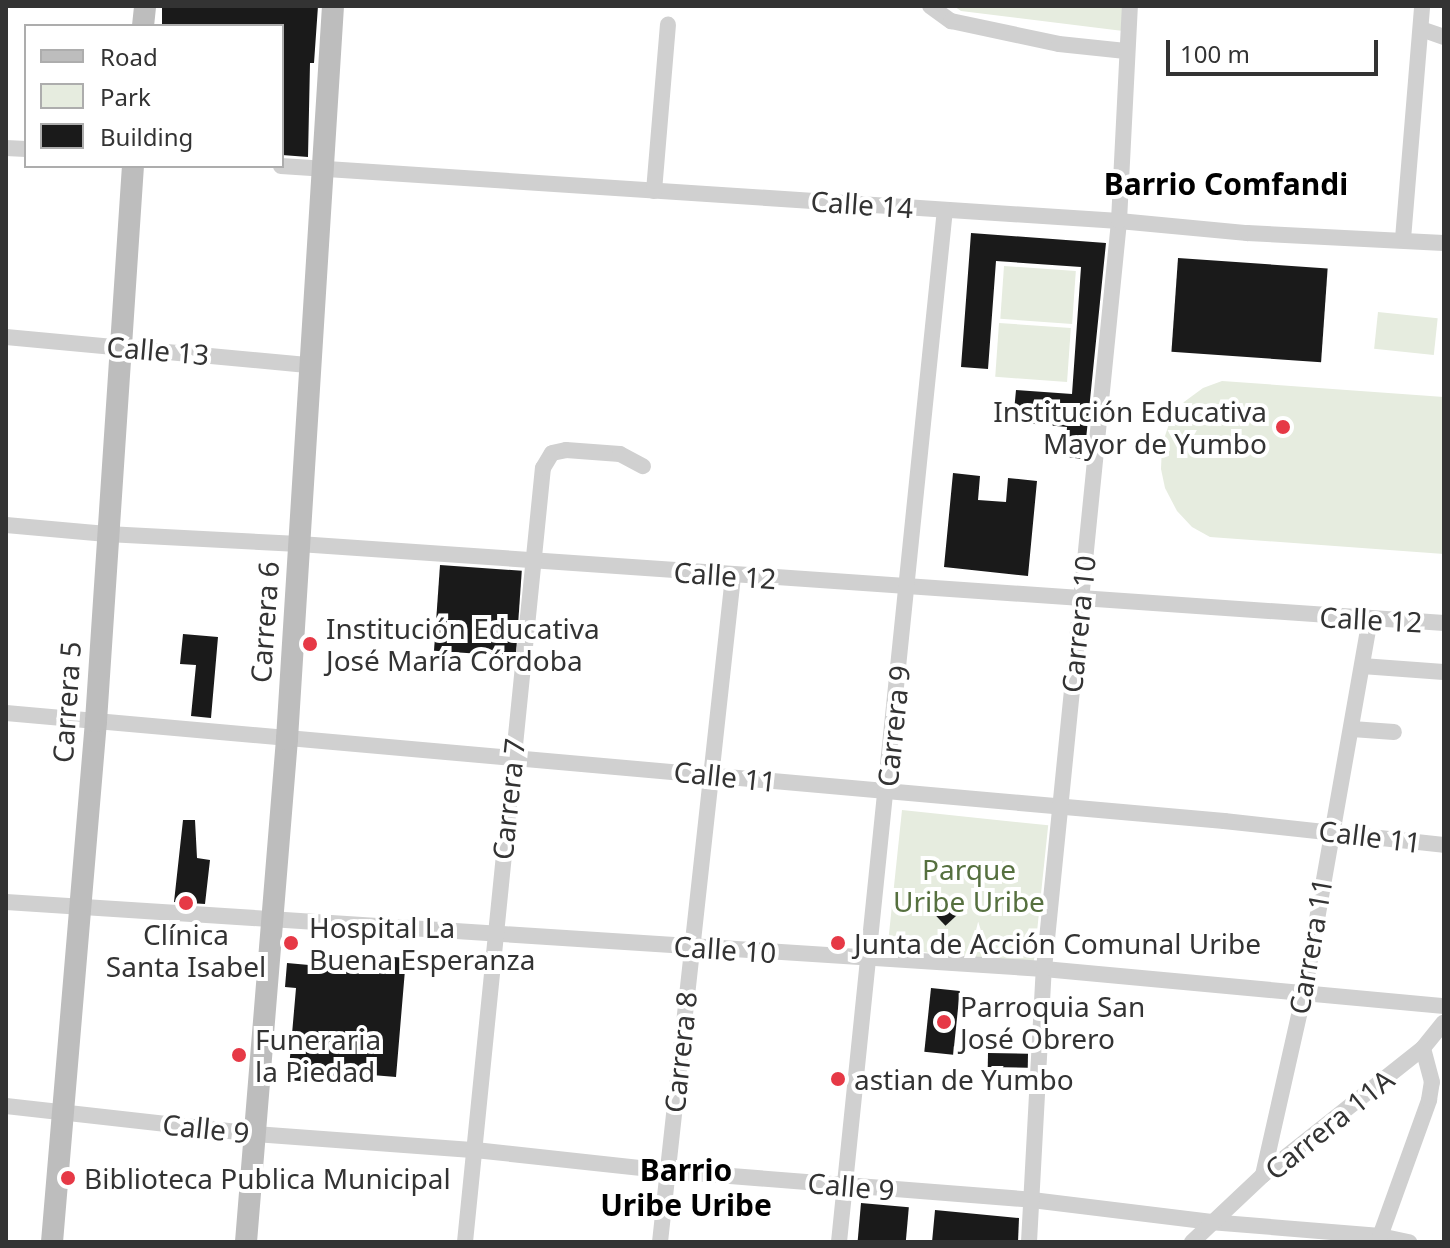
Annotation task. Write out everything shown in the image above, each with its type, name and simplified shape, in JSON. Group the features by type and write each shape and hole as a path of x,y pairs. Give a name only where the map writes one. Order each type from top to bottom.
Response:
{"street":[{"name":"Carrera 6","path":"246,1242 287,739 333,6"},
{"path":"930,6 951,21 1059,44 1126,51"},
{"name":"Carrera 10","path":"1029,1242 1044,969 1119,221 1130,6"},
{"path":"1403,239 1422,6"},
{"path":"654,191 668,25"},
{"path":"1421,29 1444,37"},
{"name":"Calle 14","path":"284,166 1119,221 1247,233 1444,243"},
{"name":"Carrera 5","path":"52,1242 96,721 107,534 124,346 133,168"},
{"name":"Carrera 9","path":"839,1242 871,959 945,210"},
{"name":"Calle 13","path":"6,337 310,365"},
{"name":"Carrera 7","path":"465,1242 543,468 552,453 566,450 614,453 643,466"},
{"name":"Calle 12","path":"6,525 1444,623"},
{"name":"Carrera 8","path":"660,1242 690,946 733,576"},
{"name":"Carrera 11","path":"1263,1175 1304,993 1330,831 1352,729 1370,620"},
{"path":"1362,666 1444,672"},
{"name":"Calle 11","path":"6,713 711,774 887,793 1330,831 1444,845"},
{"path":"1352,729 1394,732"},
{"name":"Calle 10","path":"6,902 494,931 1044,969 1444,1006"},
{"name":"Carrera 11A","path":"1192,1242 1263,1175 1423,1048 1444,1022"},
{"path":"1379,1239 1436,1102 1423,1048"},
{"name":"Calle 9","path":"6,1106 255,1134 475,1150 667,1171 1032,1200 1409,1242"}],"green space":[{"path":"954,6 1126,6 1123,31 961,11"},
{"path":"1004,266 1076,271 1072,324 1000,319"},
{"path":"1378,312 1438,318 1434,355 1374,349"},
{"path":"999,323 1071,328 1067,382 995,377"},
{"path":"1222,381 1444,397 1444,554 1210,537 1192,527 1177,511 1165,488 1161,469 1162,445 1170,421 1184,402 1203,388"},
{"name":"Parque Uribe Uribe","path":"902,810 1048,825 1034,964 887,948"}],"building":[{"path":"162,6 318,6 314,63 310,63 308,157 284,155 284,24 162,24"},
{"path":"971,233 1106,243 1084,459 1065,457 1067,427 1013,422 1016,390 1072,394 1081,267 996,261 988,369 961,367"},
{"path":"1178,258 1328,268 1321,362 1171,352"},
{"path":"953,473 980,476 978,500 1006,502 1008,478 1037,481 1028,576 944,567"},
{"path":"440,565 522,571 516,657 434,651"},
{"path":"183,634 218,637 211,718 191,716 196,665 180,664"},
{"path":"183,820 195,820 197,858 210,860 205,904 174,902"},
{"path":"950,897 962,910 945,926 933,913"},
{"path":"310,950 406,958 396,1077 336,1072 335,1084 288,1080 296,988 285,987 287,963 309,965"},
{"name":"Parroquia San José Obrero","path":"931,988 960,991 953,1055 924,1052"},
{"path":"988,1053 1028,1054 1028,1068 988,1067"},
{"path":"861,1203 909,1207 906,1242 858,1242"},
{"path":"935,1210 1019,1218 1018,1242 932,1242"}],"place":[{"name":"Institución Educativa Mayor de Yumbo","path":"1283,427"},
{"name":"Institución Educativa José María Córdoba","path":"310,644"},
{"name":"Clínica Santa Isabel","path":"186,903"},
{"name":"Hospital La Buena Esperanza","path":"291,943"},
{"name":"Junta de Acción Comunal Uribe","path":"838,943"},
{"name":"Parroquia San José Obrero","path":"944,1022"},
{"name":"Funeraria la Piedad","path":"239,1055"},
{"name":"astian de Yumbo","path":"838,1079"},
{"name":"Biblioteca Publica Municipal","path":"68,1178"}],"district":[{"name":"Barrio Comfandi","path":"1226,184"},
{"name":"Barrio Uribe Uribe","path":"686,1187"}]}
